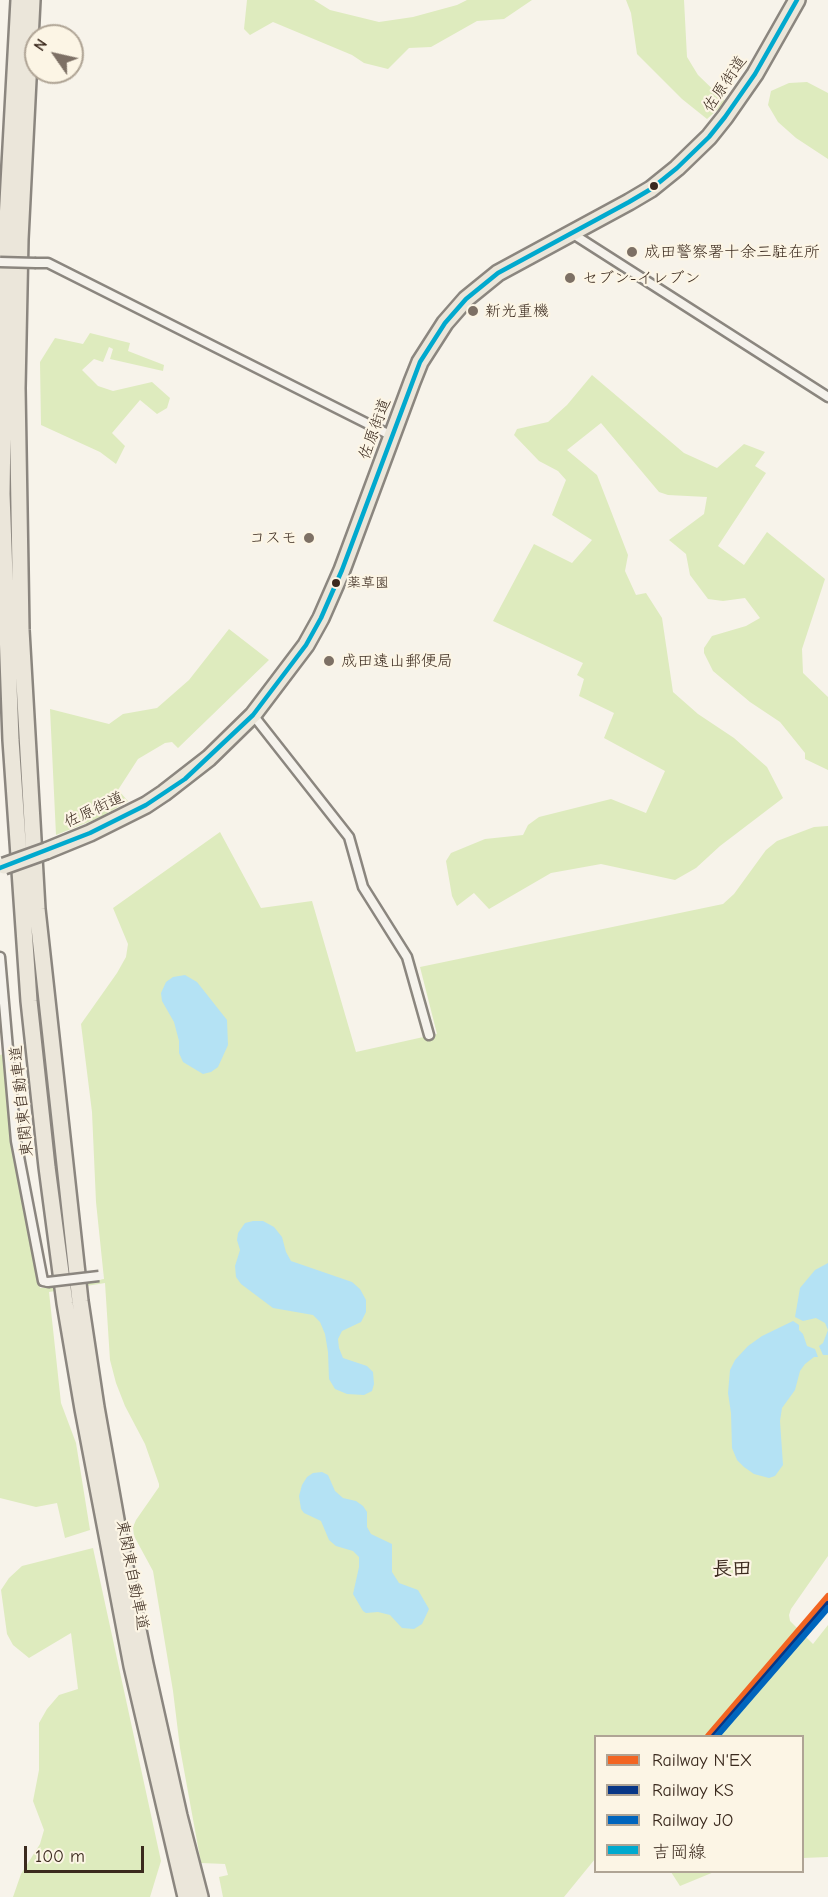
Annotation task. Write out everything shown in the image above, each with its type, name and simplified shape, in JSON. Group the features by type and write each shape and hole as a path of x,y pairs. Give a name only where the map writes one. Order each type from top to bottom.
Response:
{"highway":[{"name":"東関東自動車道","path":"18,0 6,239 2,494 11,751 29,1001 65,1303 83,1409 132,1666 186,1897"},
{"name":"東関東自動車道","path":"32,0 20,239 17,388 21,642 37,909 80,1301 96,1407 145,1664 179,1816 200,1897"},
{"name":"佐原街道","path":"2,867 90,833 146,805 165,793 215,752 253,715 306,645 325,610 420,362 454,311 498,273 573,234 651,189 695,152 739,98 797,0"}],"street":[{"path":"573,234 828,397"},
{"path":"0,262 48,263 392,436"},
{"path":"253,715 349,837 363,887 407,957 429,1035"},
{"path":"0,957 16,1141 43,1281 99,1276"}],"green space":[{"path":"247,0 314,0 330,10 379,22 413,17 467,0 532,0 504,19 477,21 431,47 409,48 388,69 364,63 352,55 273,22 250,35 244,29"},
{"path":"626,0 684,0 687,57 698,75 726,102 707,119 682,99 637,54 631,13"},
{"path":"807,82 828,93 828,159 796,138 778,122 768,105 771,91 789,83"},
{"path":"90,333 130,343 128,351 164,365 163,371 110,359 113,349 109,347 103,362 94,359 82,370 98,386 113,391 152,382 170,398 167,408 157,414 140,400 112,433 125,446 116,464 100,452 41,425 40,362 55,338 83,344"},
{"path":"592,375 684,453 717,468 744,444 765,452 755,466 766,473 718,546 744,565 767,532 825,579 802,649 803,673 828,697 828,770 805,759 805,753 780,722 750,702 713,671 704,653 704,648 712,636 746,626 760,618 745,598 723,601 708,599 690,575 686,554 669,540 704,514 707,497 668,495 659,492 601,423 567,450 597,475 628,555 625,571 636,595 646,593 662,618 673,692 698,714 734,738 767,767 783,798 720,846 696,868 675,880 601,864 551,873 489,909 474,893 457,906 452,896 446,861 451,853 485,839 523,835 528,825 539,817 611,799 646,813 665,771 604,738 614,713 579,696 584,679 577,675 583,663 493,621 534,544 572,563 592,540 552,515 566,480 558,471 539,461 514,435 517,429 548,422 567,405"},
{"path":"229,629 269,660 178,748 172,742 165,743 138,759 118,790 128,801 101,817 56,835 50,709 109,724 123,714 157,708 189,680"},
{"path":"828,826 828,1556 789,1615 790,1621 813,1644 828,1625 828,1857 804,1858 804,1735 594,1735 594,1860 564,1897 223,1897 219,1877 228,1875 225,1864 201,1863 180,1748 153,1571 134,1536 133,1527 136,1520 159,1484 145,1444 116,1383 110,1360 105,1283 49,1292 61,1403 76,1443 90,1530 65,1538 57,1503 36,1507 0,1498 0,1055 3,1054 18,1178 40,1288 104,1279 96,1202 92,1112 81,1024 126,957 128,944 113,908 220,832 261,908 312,901 356,1052 437,1034 420,967 723,904 734,894 766,850 777,841 814,827"},
{"path":"93,1548 161,1861 150,1897 13,1897 21,1874 40,1844 44,1830 33,1801 39,1770 39,1723 59,1695 78,1689 71,1633 29,1658 13,1645 7,1634 1,1590 9,1578 22,1566"},
{"path":"672,1873 712,1873 680,1886"}],"water":[{"path":"185,975 197,982 227,1020 228,1045 218,1067 203,1074 183,1062 179,1053 179,1041 174,1022 162,1001 161,993 166,982 173,977"},
{"path":"263,1221 274,1227 282,1237 291,1261 352,1282 360,1289 366,1300 366,1312 361,1322 342,1331 338,1339 339,1348 343,1358 367,1366 373,1372 372,1391 364,1395 347,1394 335,1389 329,1379 328,1352 320,1322 313,1315 273,1308 241,1284 236,1277 235,1266 240,1250 237,1240 238,1233 245,1223"},
{"path":"828,1263 828,1330 825,1323 816,1318 803,1321 795,1317 800,1288 815,1270"},
{"path":"793,1321 799,1325 807,1346 815,1349 818,1357 814,1357 805,1364 800,1371 795,1390 782,1408 780,1421 783,1465 775,1476 769,1478 754,1474 744,1467 737,1460 732,1448 728,1393 730,1370 735,1360 748,1346 762,1336"},
{"path":"828,1330 828,1355 823,1355 819,1346 823,1343"},
{"path":"322,1472 328,1475 335,1491 343,1498 356,1501 363,1506 367,1512 367,1527 371,1534 392,1544 392,1572 399,1583 418,1590 429,1609 422,1624 414,1629 402,1628 390,1615 363,1611 353,1594 359,1557 353,1551 336,1546 329,1540 321,1521 304,1513 301,1509 299,1496 302,1485 313,1473"}],"rail line":[{"name":"N'EX","path":"709,1735 828,1596"},
{"name":"KS","path":"715,1735 828,1604"},
{"name":"JO","path":"718,1735 828,1608"}],"transit line":[{"name":"吉岡線","path":"0,868 90,833 146,805 185,779 253,715 306,645 321,618 342,570 420,362 445,323 466,299 498,273 629,202 651,189 677,168 709,137 725,117 755,74 797,0"}],"place":[{"name":"成田警察署十余三駐在所","path":"632,252"},
{"name":"セブン-イレブン","path":"570,278"},
{"name":"新光重機","path":"473,311"},
{"name":"コスモ","path":"309,538"},
{"name":"薬草園","path":"336,583"},
{"name":"成田遠山郵便局","path":"329,661"}],"district":[{"name":"長田","path":"732,1569"}]}
